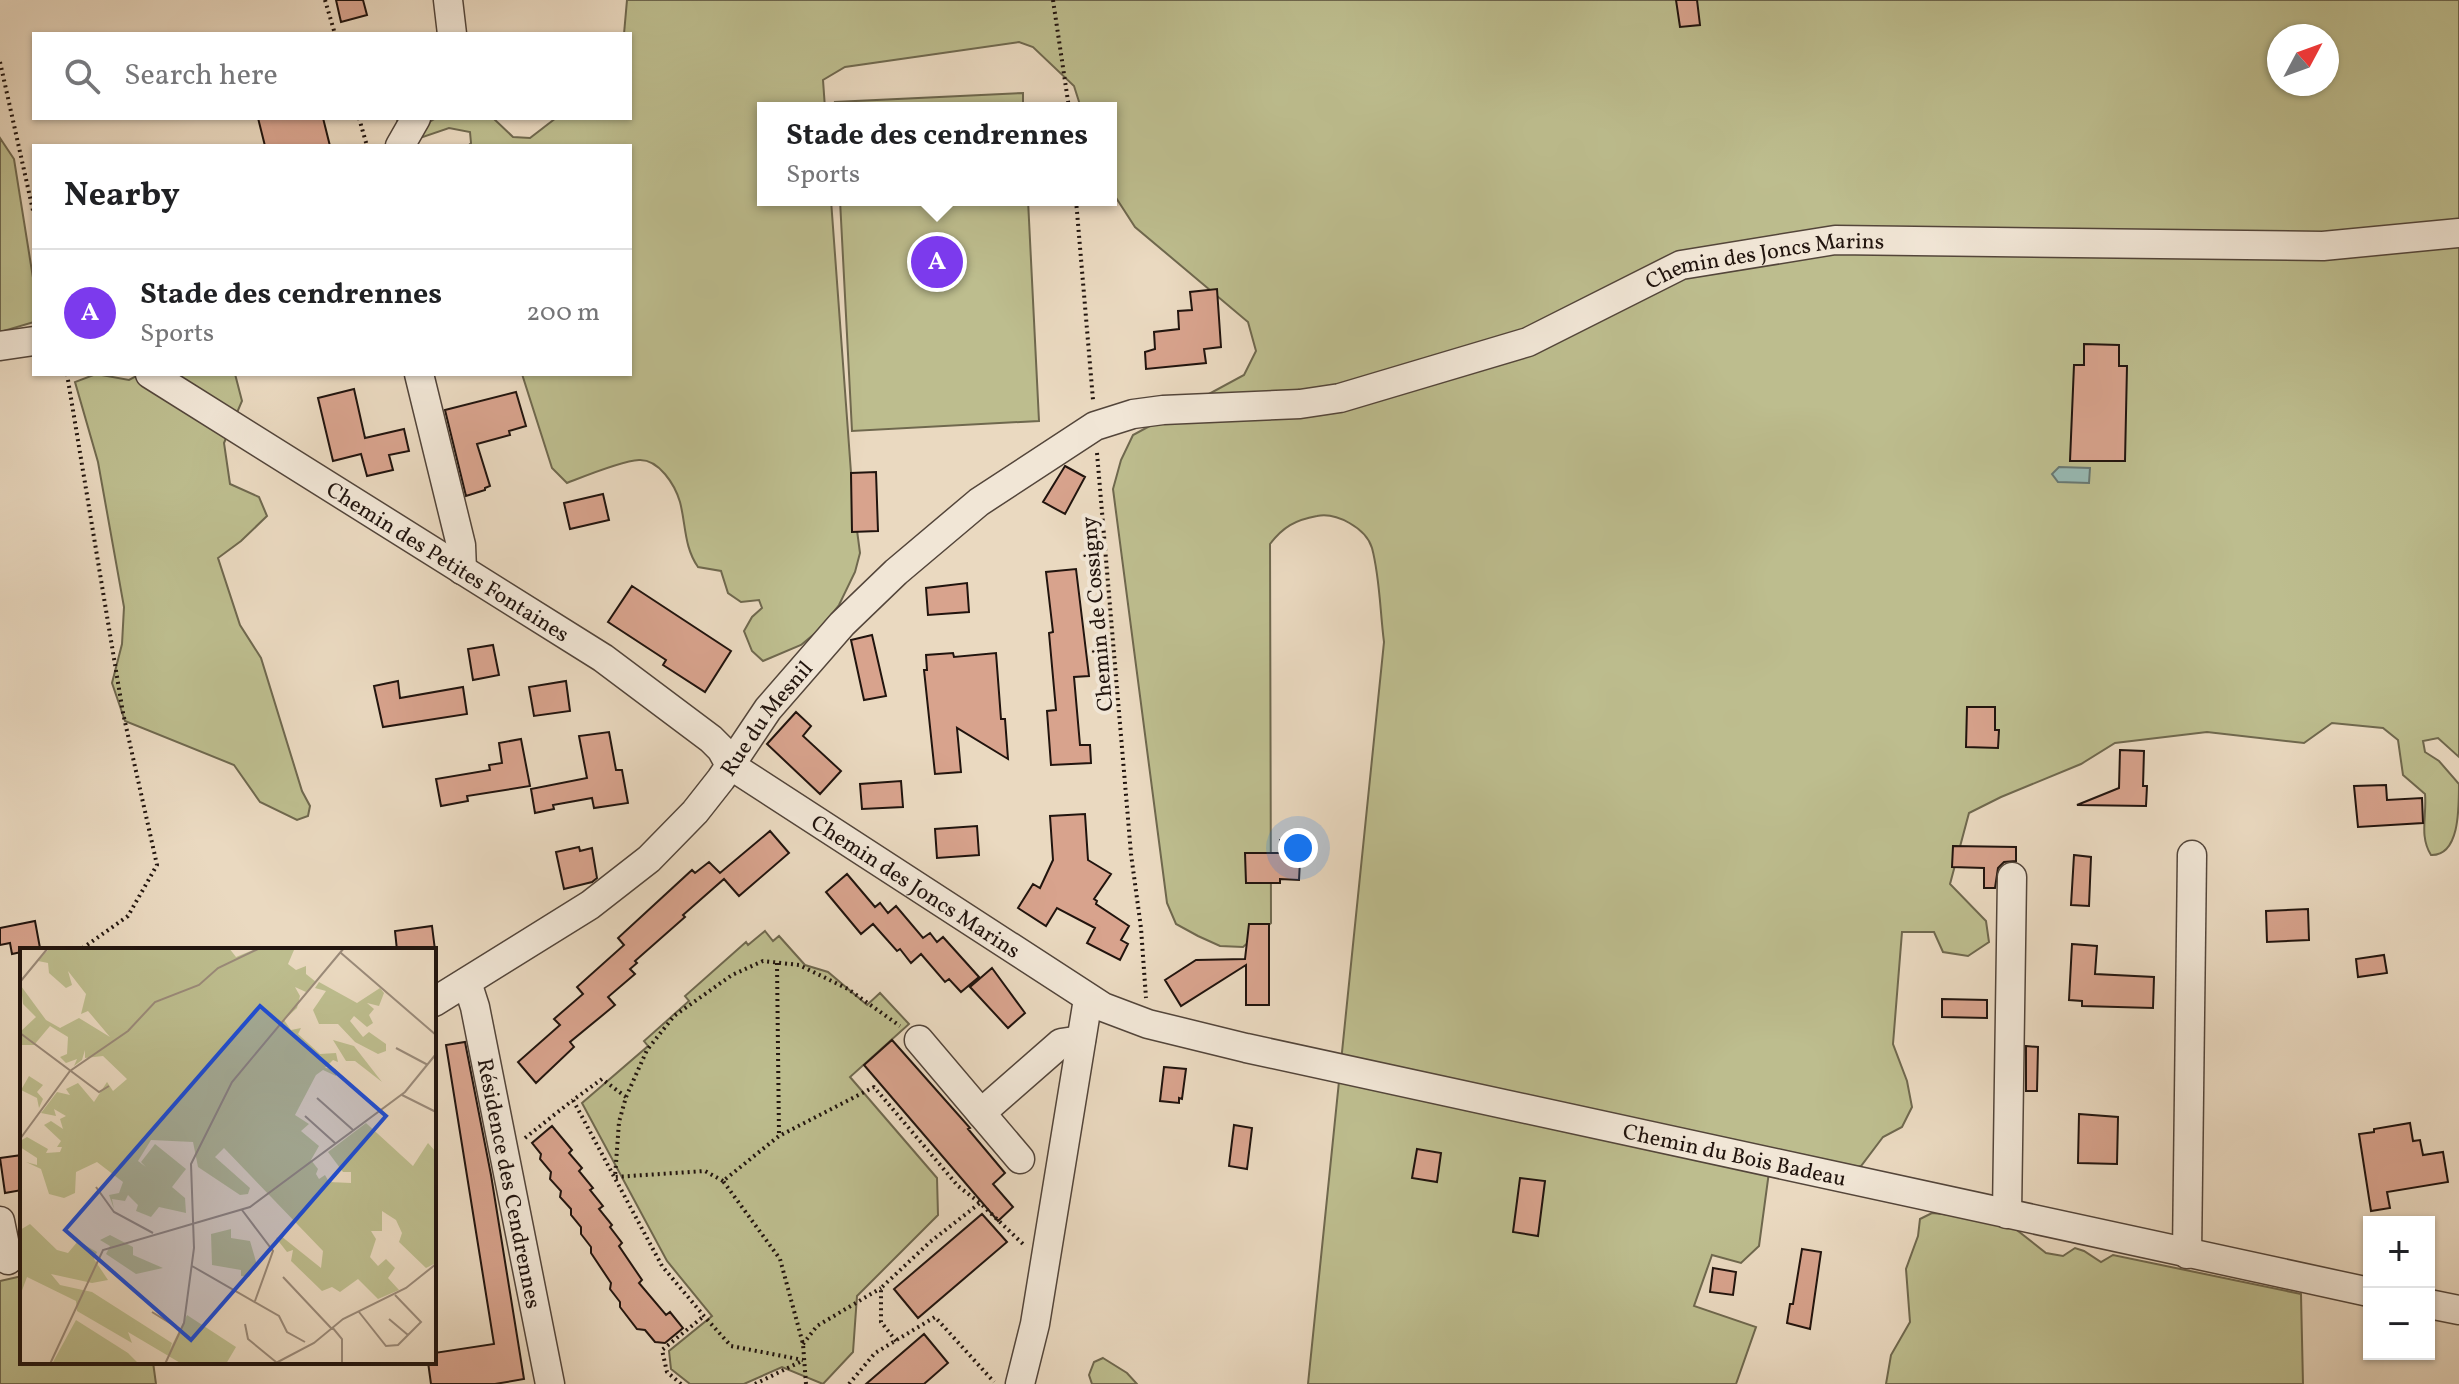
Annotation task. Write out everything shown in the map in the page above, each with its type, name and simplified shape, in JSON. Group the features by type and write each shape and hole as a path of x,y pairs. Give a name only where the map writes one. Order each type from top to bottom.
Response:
{"street":[{"path":"448,0 452,32"},
{"path":"401,144 415,120"},
{"name":"Chemin des Joncs Marins","path":"1095,426 1133,414 1163,410 1300,404 1340,398 1528,342 1681,265 1835,240 2323,246 2459,233"},
{"path":"0,346 32,341"},
{"name":"Chemin des Petites Fontaines","path":"153,376 603,658 711,739 730,765"},
{"path":"419,376 461,545 462,570"},
{"name":"Rue du Mesnil","path":"436,1001 590,905 630,876 678,831 730,765 768,709 842,624 896,572 979,502 1095,426"},
{"name":"Chemin des Joncs Marins","path":"730,765 1096,1003"},
{"path":"2187,1254 2192,855"},
{"path":"2007,1214 2012,877"},
{"name":"Résidence des Cendrennes","path":"467,982 475,1007 550,1384"},
{"path":"1020,1384 1030,1351 1081,1040 1096,1003"},
{"name":"Chemin du Bois Badeau","path":"1096,1003 1148,1024 1374,1077 2363,1291"},
{"path":"919,1040 1020,1159"},
{"path":"981,1113 1061,1043 1081,1040"},
{"path":"0,1221 10,1260"},
{"path":"2435,1305 2459,1310"}],"path":[{"path":"325,0 334,32"},
{"path":"1053,0 1068,102"},
{"path":"0,62 32,206"},
{"path":"360,120 366,144"},
{"name":"Chemin de Cossigny","path":"1077,206 1148,1024"},
{"path":"67,376 123,713 157,865 128,916 83,948"},
{"path":"615,1177 619,1122 626,1097 647,1050 674,1016 732,975 763,961 799,965 848,989 919,1040"},
{"path":"777,963 779,1136"},
{"path":"504,1155 602,1079 626,1097"},
{"path":"723,1181 779,1136 874,1087 958,1186 1030,1251 1045,1258"},
{"path":"573,1100 662,1266 704,1316 731,1346 804,1360"},
{"path":"615,1177 705,1171 723,1181 780,1259 803,1344 806,1384"},
{"path":"803,1344 817,1326 881,1288 930,1242 980,1203"},
{"path":"881,1288 881,1322 896,1341"},
{"path":"681,1384 667,1372 662,1350 704,1316"},
{"path":"849,1384 875,1353 935,1317 996,1384"},
{"path":"755,1384 804,1360"}],"green space":[{"path":"627,0 2459,0 2459,757 2438,738 2423,741 2425,752 2439,761 2459,784 2456,830 2447,848 2431,855 2424,833 2425,794 2403,775 2398,740 2383,728 2332,723 2304,743 2207,732 2115,743 2081,764 2001,797 1969,813 1950,884 1986,921 1989,942 1968,956 1943,952 1934,932 1902,932 1893,1044 1907,1081 1912,1107 1902,1127 1883,1137 1861,1166 1828,1175 1771,1157 1759,1246 1741,1263 1712,1255 1694,1306 1756,1327 1736,1384 1308,1384 1384,642 1377,571 1372,548 1364,534 1333,516 1296,522 1270,544 1271,923 1243,947 1220,946 1176,924 1167,903 1113,489 1121,460 1133,435 1244,375 1256,351 1248,322 1135,227 1117,199 1117,102 1079,102 1074,86 1033,47 1019,42 845,67 823,80 825,102 757,102 757,206 831,206 853,500 860,553 855,572 839,605 819,630 801,645 763,661 752,651 744,631 762,608 759,600 741,602 728,593 721,571 698,567 688,544 678,495 665,474 653,464 639,460 567,483 552,468 523,376 632,376 632,144 470,144 470,132 449,128 420,138 398,126 397,120 418,120 423,126 433,120 495,120 513,137 530,138 553,120 632,120 632,32 624,32"},
{"path":"1023,93 1023,102 835,102"},
{"path":"0,138 14,159 32,272 32,323 0,332"},
{"path":"840,206 1028,206 1039,421 852,431"},
{"path":"91,376 129,380 136,376 236,376 242,401 224,443 230,484 259,497 267,516 218,558 240,625 261,658 302,791 310,806 308,816 297,820 260,802 234,765 125,721 112,683 122,644 124,607 98,462 75,382"},
{"path":"765,931 773,941 779,936 805,965 828,972 867,1005 880,993 909,1024 850,1077 937,1178 938,1215 857,1296 853,1352 823,1384 782,1367 744,1384 690,1384 671,1369 669,1351 712,1316 667,1261 582,1103 648,1046 644,1041 689,1001 685,996 746,942 748,945"},
{"path":"1932,1213 2004,1220 2046,1253 2063,1256 2075,1248 2101,1262 2113,1255 2301,1294 2303,1384 1886,1384 1891,1355 1910,1322 1906,1269 1918,1236 1920,1219"},
{"path":"20,1276 20,1364 153,1364 156,1384 0,1384 0,1281"},
{"path":"1103,1358 1127,1373 1137,1384 1092,1384 1089,1375 1094,1362"}],"water":[{"path":"2059,467 2090,468 2089,483 2058,482 2052,474"}],"building":[{"path":"336,0 363,0 367,15 341,22"},
{"path":"1676,0 1697,0 1700,25 1680,27"},
{"path":"258,120 324,120 330,144 264,144"},
{"path":"1217,289 1221,347 1204,349 1206,363 1146,369 1145,352 1155,349 1154,332 1179,329 1178,311 1192,310 1190,292"},
{"path":"2084,344 2119,345 2119,366 2127,366 2125,461 2070,461 2074,365 2084,365"},
{"path":"354,389 365,438 404,429 409,451 389,455 393,470 367,476 361,454 333,461 318,398"},
{"path":"516,392 526,426 509,431 510,435 477,444 490,486 466,496 445,410"},
{"path":"1065,466 1085,477 1065,514 1043,502"},
{"path":"876,472 878,531 852,532 851,473"},
{"path":"603,494 609,520 570,529 564,503"},
{"path":"1076,569 1089,676 1074,677 1080,745 1090,745 1091,763 1051,765 1047,711 1056,710 1049,633 1053,632 1046,572"},
{"path":"967,583 969,612 928,615 926,588"},
{"path":"632,586 731,651 705,692 663,665 666,660 608,622"},
{"path":"872,635 886,696 864,700 851,640"},
{"path":"493,645 499,675 473,680 468,649"},
{"path":"953,653 954,657 996,653 1001,719 1005,719 1008,759 957,728 961,772 935,774 924,670 927,670 926,655"},
{"path":"398,681 400,698 463,687 467,714 383,727 374,686"},
{"path":"566,681 570,711 534,716 529,687"},
{"path":"1967,707 1995,707 1998,748 1966,747"},
{"path":"796,712 811,726 803,736 841,771 820,794 767,744"},
{"path":"609,732 616,770 622,770 628,803 594,808 592,798 553,805 554,809 535,813 531,789 587,778 579,736"},
{"path":"521,739 530,786 467,796 468,801 441,806 436,779 490,770 489,765 502,763 499,743"},
{"path":"2120,750 2144,751 2146,806 2077,805 2119,788"},
{"path":"901,781 903,807 862,809 860,784"},
{"path":"2386,785 2387,800 2422,798 2423,823 2358,827 2354,786"},
{"path":"1085,814 1088,860 1111,874 1094,899 1096,904 1129,926 1121,940 1128,944 1120,960 1087,943 1095,928 1057,908 1046,926 1018,908 1033,884 1040,888 1053,860 1050,816"},
{"path":"977,826 979,855 937,858 935,829"},
{"path":"770,831 789,853 739,896 724,879 683,915 685,917 635,961 637,963 630,969 635,974 608,997 615,1005 570,1042 574,1047 536,1083 518,1062 560,1025 554,1019 583,994 577,987 624,945 618,938 692,870 695,873 709,862 720,873"},
{"path":"1280,840 1301,842 1299,880 1246,883 1245,853 1280,853"},
{"path":"1953,846 2016,847 2016,861 2004,862 1998,868 1995,888 1984,888 1984,868 1952,867"},
{"path":"579,847 580,851 592,848 597,878 564,889 556,852"},
{"path":"2074,855 2091,857 2089,906 2071,905"},
{"path":"847,874 875,907 880,903 888,913 896,906 923,938 930,933 937,942 943,937 979,977 961,992 949,979 945,982 921,954 911,963 873,924 861,934 826,892"},
{"path":"2308,909 2309,940 2267,942 2266,911"},
{"path":"35,921 40,948 20,948 20,952 12,954 10,943 0,945 0,928"},
{"path":"1249,924 1269,924 1269,1005 1246,1005 1246,965 1181,1006 1165,980 1196,960 1245,959"},
{"path":"432,926 435,948 397,948 395,931"},
{"path":"2072,944 2097,946 2095,974 2154,977 2153,1008 2082,1006 2082,1001 2069,1000"},
{"path":"2384,955 2387,973 2358,977 2356,959"},
{"path":"992,968 1025,1013 1008,1028 970,987"},
{"path":"1942,999 1987,1000 1987,1018 1942,1017"},
{"path":"892,1040 970,1128 1005,1173 993,1184 1013,1207 998,1221 864,1065"},
{"path":"465,1042 491,1175 524,1379 495,1384 431,1384 428,1364 436,1364 436,1353 494,1344 446,1045"},
{"path":"2026,1046 2038,1047 2037,1091 2026,1091"},
{"path":"1164,1067 1186,1069 1179,1103 1160,1101"},
{"path":"2079,1114 2118,1117 2117,1164 2078,1163"},
{"path":"2410,1123 2413,1141 2420,1140 2423,1155 2443,1152 2448,1182 2387,1192 2390,1208 2371,1211 2359,1134"},
{"path":"1234,1125 1252,1128 1247,1169 1229,1166"},
{"path":"552,1126 582,1168 579,1171 603,1206 599,1209 612,1225 610,1227 622,1243 619,1246 642,1280 639,1283 666,1315 670,1312 683,1328 665,1343 655,1342 645,1330 637,1329 620,1307 620,1302 610,1289 611,1283 581,1234 581,1227 560,1197 561,1191 550,1179 551,1172 532,1143"},
{"path":"1417,1149 1441,1153 1437,1182 1412,1178"},
{"path":"20,1155 20,1190 5,1193 0,1158"},
{"path":"1520,1178 1545,1181 1538,1236 1513,1232"},
{"path":"982,1214 1007,1242 918,1318 894,1289"},
{"path":"1802,1249 1821,1252 1810,1329 1787,1323"},
{"path":"1713,1268 1736,1272 1733,1295 1710,1292"},
{"path":"924,1334 948,1363 924,1384 866,1384"}],"place":[{"name":"Stade des cendrennes","path":"937,262"}]}
